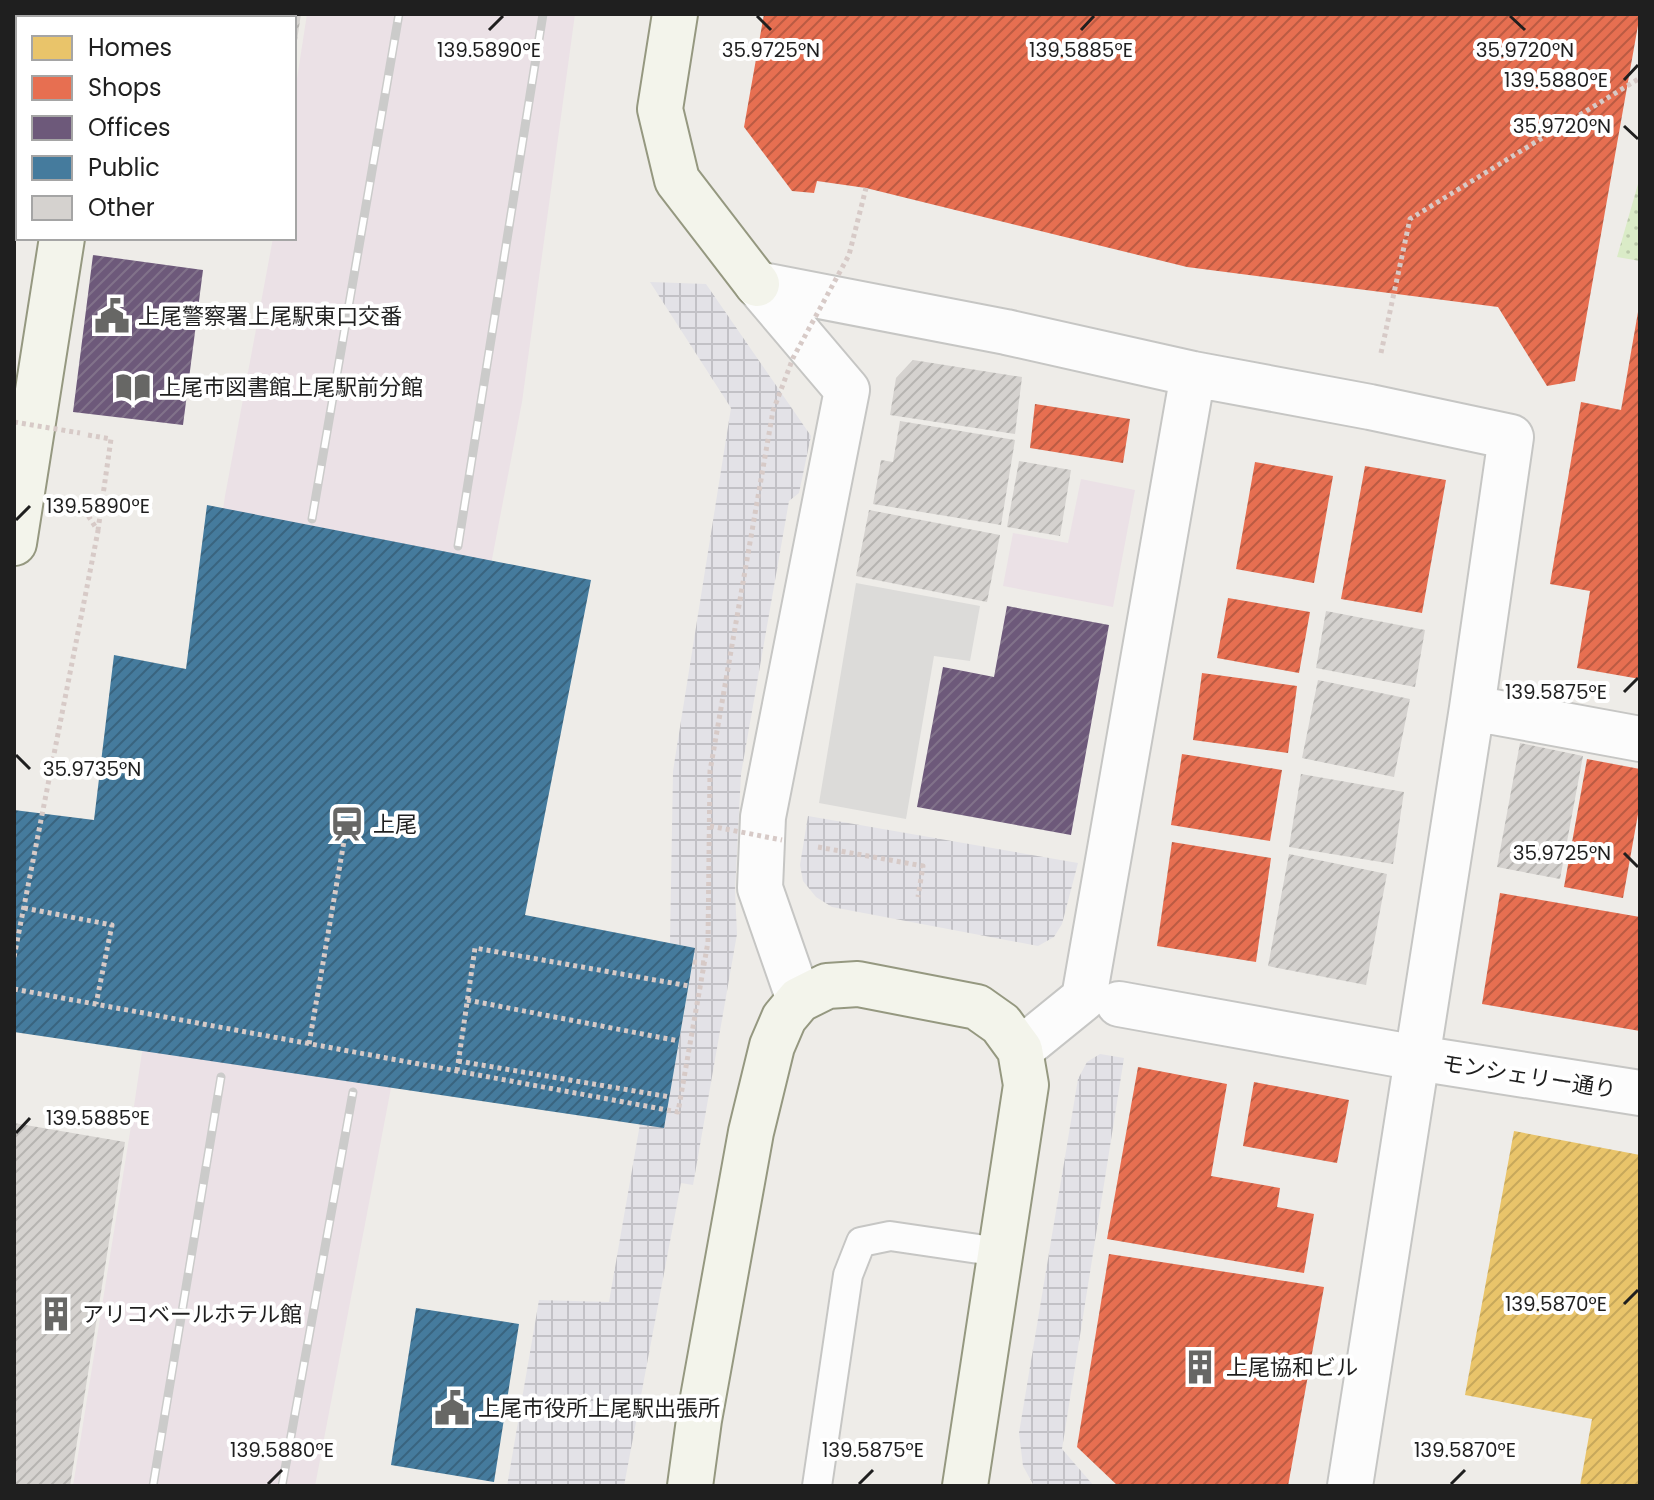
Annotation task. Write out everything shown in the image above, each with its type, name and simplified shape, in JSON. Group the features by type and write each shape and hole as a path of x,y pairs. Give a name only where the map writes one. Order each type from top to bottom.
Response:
{"street":[{"path":"675,14 660,109 677,180 757,284 847,390 763,817 760,888 799,1000"},
{"path":"14,543 62,240"},
{"path":"757,284 1006,332 1193,374 1511,437 1472,708 1350,1486"},
{"path":"1020,1050 1084,998 1193,374"},
{"path":"1472,708 1640,739"},
{"path":"690,1486 701,1405 751,1132 772,1046 784,1018 799,1000 827,986 858,984 977,1007 1001,1024 1020,1050 1026,1085 965,1486"},
{"name":"モンシェリー通り","path":"1119,1004 1417,1058 1640,1093"}],"lane":[{"path":"817,1486 848,1275 861,1242 890,1236 999,1252"}],"path":[{"path":"1370,407 1410,219 1640,78"},
{"path":"14,989 678,1112 708,942 710,771 773,411 793,358 849,255 866,188"},
{"path":"14,422 111,439 98,531 14,957"},
{"path":"76,496 98,531"},
{"path":"309,1044 347,824"},
{"path":"710,826 782,840"},
{"path":"813,846 923,866 918,897"},
{"path":"24,908 112,925 96,1004"},
{"path":"457,1071 475,948 689,986"},
{"path":"693,962 705,963"},
{"path":"467,1000 679,1041"},
{"path":"458,1061 670,1097"}],"shaded area":[{"path":"307,14 575,14 522,402 315,1486 73,1486 131,1126 225,496 273,240 296,240 296,85"},
{"path":"650,282 706,284 811,436 799,493 789,501 741,774 735,891 737,934 693,1185 681,1183 624,1486 507,1486 539,1300 609,1302 640,1124 664,1127 693,962 694,948 670,943 673,771 731,408"},
{"path":"1081,479 1135,490 1113,607 1003,586 1013,533 1068,543"},
{"path":"856,583 980,606 970,661 934,656 906,819 819,803"},
{"path":"808,816 1078,863 1062,924 1054,937 1038,946 832,907 816,897 803,881 800,865"},
{"path":"1100,1054 1124,1058 1062,1449 1094,1486 1034,1486 1023,1466 1019,1433 1078,1079 1087,1062"}],"green space":[{"path":"1640,177 1640,261 1617,257"}],"building: Homes":[{"path":"1514,1131 1640,1155 1640,1486 1580,1486 1592,1419 1465,1395"}],"building: Shops":[{"path":"764,14 1640,14 1575,381 1547,386 1498,307 1187,267 866,188 817,181 814,193 792,191 744,127"},
{"path":"1638,312 1640,679 1577,668 1590,591 1550,584 1581,402 1621,410"},
{"path":"1035,404 1130,419 1123,463 1030,448"},
{"path":"1255,462 1333,476 1314,583 1236,569"},
{"path":"1365,466 1446,480 1422,613 1341,599"},
{"path":"1228,598 1310,612 1299,673 1217,658"},
{"path":"1202,673 1297,686 1288,753 1193,740"},
{"path":"1182,754 1282,770 1270,841 1171,825"},
{"path":"1587,759 1640,769 1640,803 1623,898 1564,887"},
{"path":"1172,842 1271,858 1256,962 1157,946"},
{"path":"1500,893 1640,917 1640,1031 1482,1004"},
{"path":"1138,1067 1227,1084 1211,1176 1280,1188 1277,1207 1314,1214 1304,1273 1107,1239"},
{"path":"1254,1082 1349,1100 1337,1163 1243,1146"},
{"name":"上尾協和ビル","path":"1109,1254 1324,1287 1288,1486 1118,1486 1077,1447"}],"building: Offices":[{"path":"93,255 203,270 183,425 73,412"},
{"path":"1007,606 1109,625 1071,835 917,807 943,667 994,677"}],"building: Public":[{"path":"207,505 591,580 525,915 695,948 664,1128 14,1032 14,810 94,820 114,655 186,669"},
{"path":"416,1308 519,1324 494,1482 391,1465"}],"building: Other":[{"path":"301,14 296,47 296,16 134,16"},
{"path":"913,360 1022,377 1015,434 890,415 896,378"},
{"path":"900,421 1015,440 1001,525 873,504 881,460 893,462"},
{"path":"1019,461 1071,470 1060,536 1007,527"},
{"path":"869,510 1000,535 987,602 856,576"},
{"path":"1326,611 1425,630 1415,687 1316,668"},
{"path":"1318,680 1410,699 1394,777 1302,758"},
{"path":"1520,743 1583,756 1560,879 1497,867"},
{"path":"1301,774 1404,792 1393,864 1289,847"},
{"path":"1289,854 1387,874 1366,985 1268,966"},
{"name":"アリコベールホテル館","path":"14,1123 125,1142 70,1486 14,1486"}],"railway":[{"path":"312,519 399,14"},
{"path":"458,546 543,14"},
{"path":"153,1486 221,1077"},
{"path":"282,1486 353,1092"}],"place":[{"name":"上尾警察署上尾駅東口交番","path":"112,316"},
{"name":"上尾市図書館上尾駅前分館","path":"133,387"},
{"name":"上尾","path":"347,824"},
{"name":"アリコベールホテル館","path":"56,1314"},
{"name":"上尾協和ビル","path":"1200,1367"},
{"name":"上尾市役所上尾駅出張所","path":"452,1408"}]}
